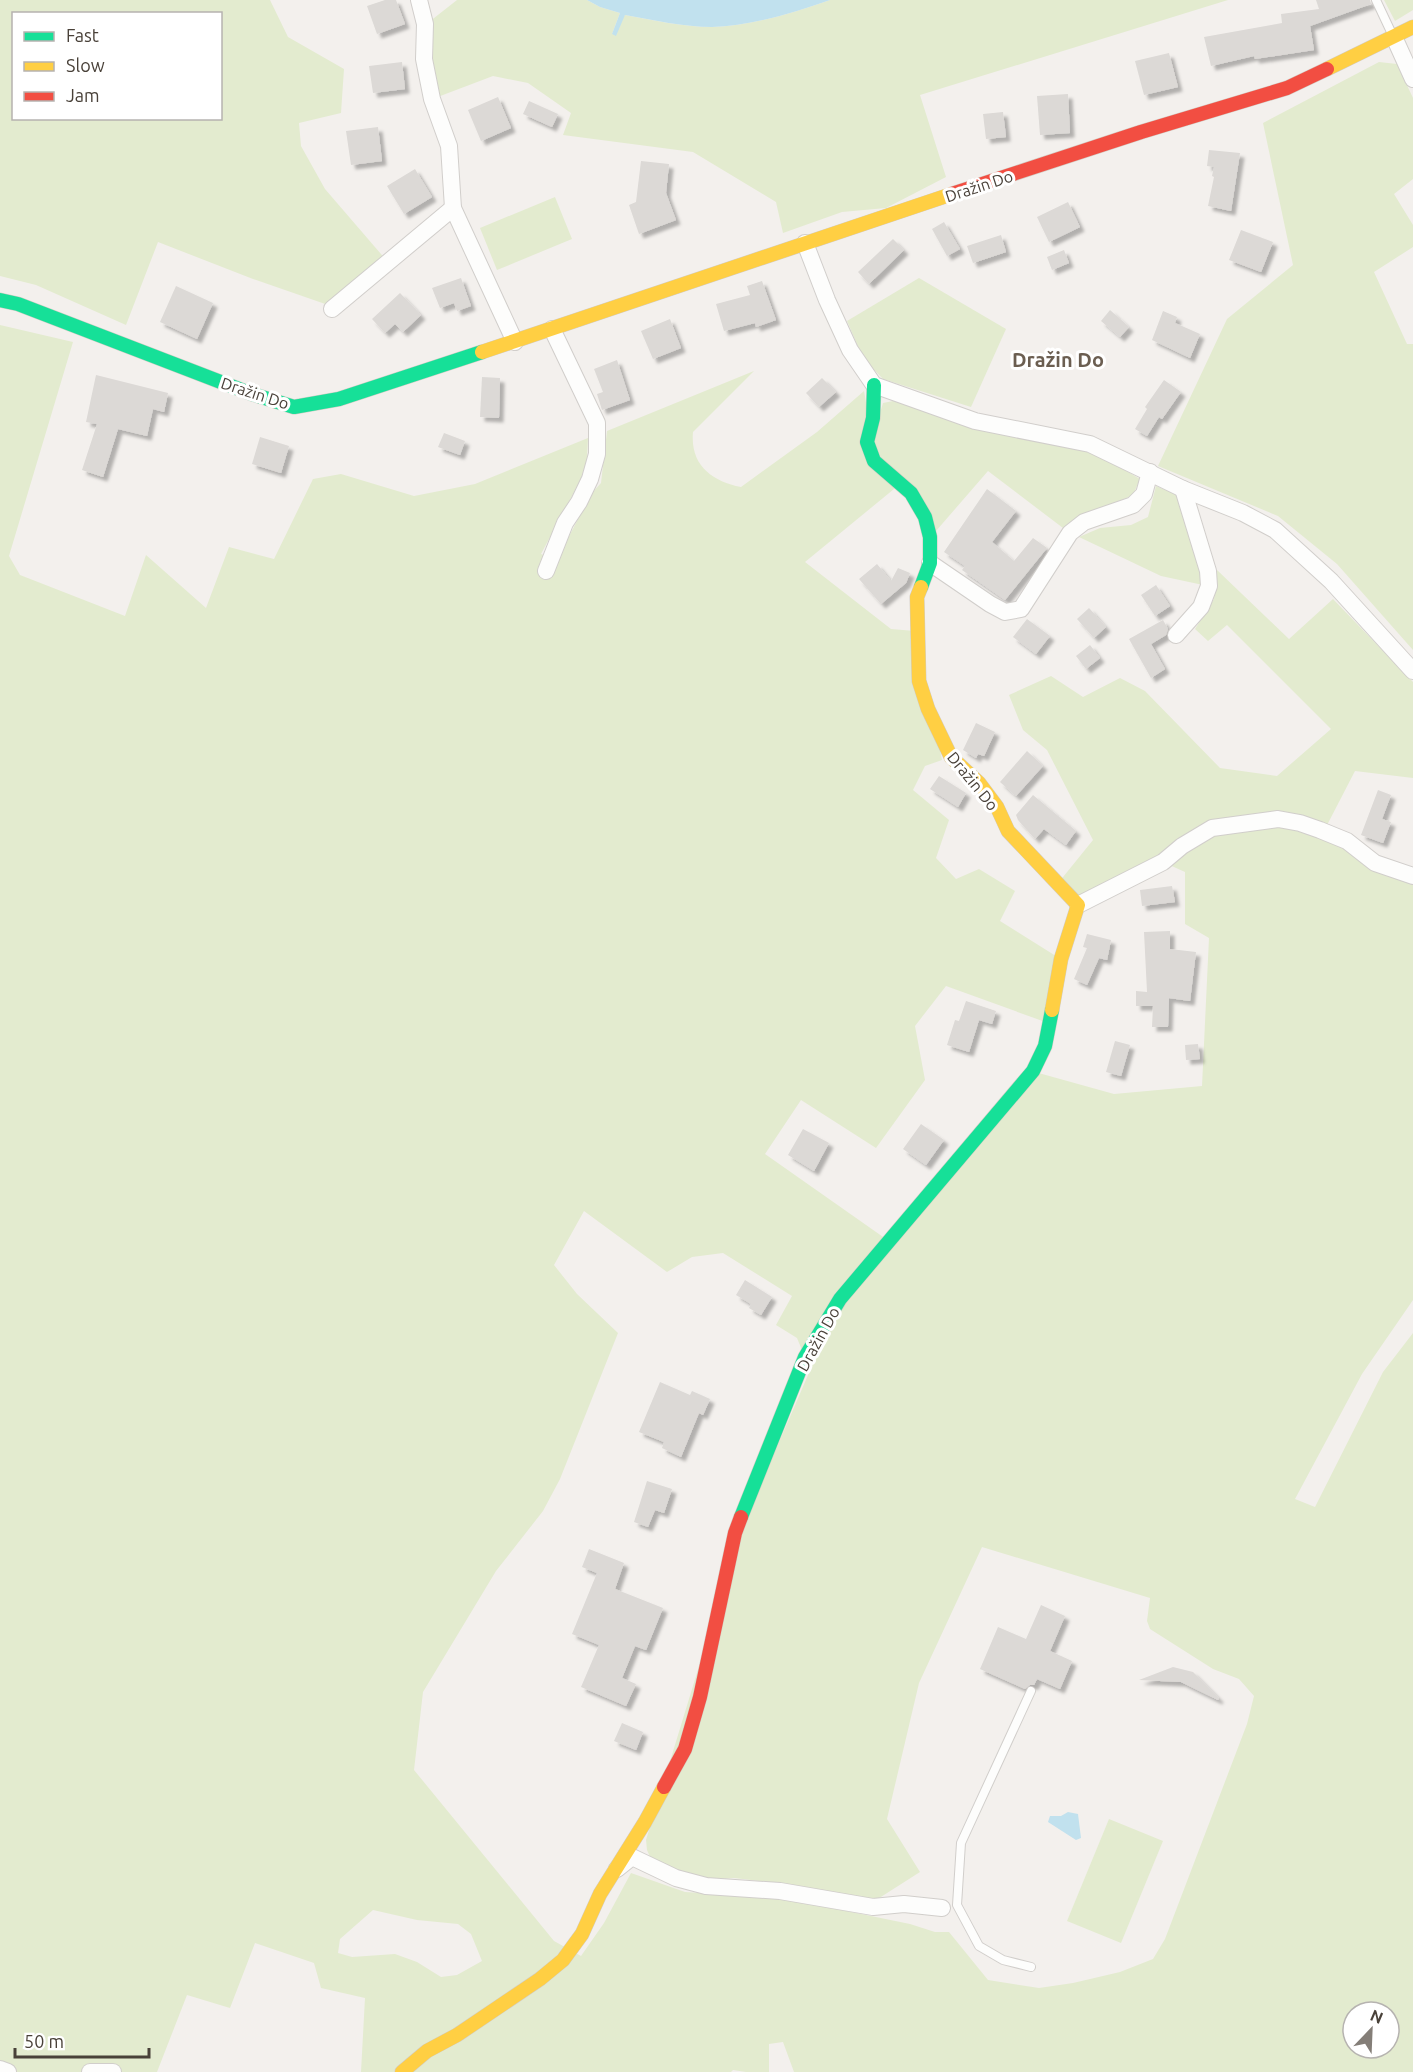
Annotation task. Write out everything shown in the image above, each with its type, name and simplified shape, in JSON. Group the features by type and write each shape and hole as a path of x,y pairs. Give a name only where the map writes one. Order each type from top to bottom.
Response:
{"street":[{"path":"419,0 425,24 424,59 432,99 449,146 453,208 515,342"},
{"path":"1403,32 1413,79"},
{"name":"Dražin Do","path":"0,300 18,304 252,394 294,407 339,399 1141,132 1287,88 1403,32"},
{"path":"332,309 453,208"},
{"path":"806,243 827,300 850,351 874,385 975,421 1090,444 1183,489 1243,513 1275,530 1331,581 1413,671"},
{"path":"546,571 565,523 590,479 597,454 597,423 552,329"},
{"name":"Dražin Do","path":"402,2072 427,2051 458,2035 540,1979 563,1960 582,1934 600,1894 645,1822 685,1749 700,1696 735,1533 805,1357 840,1299 1033,1071 1045,1046 1061,959 1077,905 1008,831 997,807 985,791 951,758 928,709 919,681 917,597 930,563 930,537 925,517 911,493 874,461 867,442 873,418 874,385"},
{"path":"930,563 1005,612 1021,609 1070,533 1084,522 1133,505 1144,494 1150,472"},
{"path":"1176,635 1201,607 1209,586 1208,571 1183,489"},
{"path":"1077,905 1163,862 1182,846 1212,828 1278,819 1300,823 1347,841 1375,862 1413,876"},
{"path":"614,1872 632,1857 676,1878 705,1886 780,1891 873,1907 904,1904 949,1907"},
{"path":"0,2069 8,2072"},
{"path":"90,2072 113,2072"}],"lane":[{"path":"1376,0 1403,32"},
{"path":"1031,1967 1003,1960 979,1946 949,1907 961,1843 1032,1691"}],"green space":[{"path":"0,0 270,0 288,37 344,69 341,113 299,123 301,146 325,189 387,261 331,306 158,242 126,325 36,285 0,276"},
{"path":"457,0 587,0 620,13 612,34 625,15 690,26 727,26 772,18 830,0 1228,0 920,95 946,177 886,208 842,212 783,233 776,202 693,152 563,135 571,113 528,83 493,76 435,98 429,22"},
{"path":"1384,0 1413,0 1413,10 1395,21"},
{"path":"1379,62 1397,64 1413,98 1413,179 1394,194 1413,225 1413,247 1374,272 1407,344 1413,344 1413,650 1337,564 1278,516 1158,466 1227,319 1293,265 1263,123"},
{"path":"555,197 572,239 497,270 480,228"},
{"path":"919,278 1006,329 971,407 883,379 863,358 847,321"},
{"path":"0,325 73,342 9,556 20,575 125,616 146,555 206,608 229,547 274,559 313,479 341,474 414,496 475,484 588,438 587,459 581,479 541,554 559,561 563,548 591,494 601,483 607,431 754,371 693,432 695,454 705,470 721,481 741,487 817,432 864,391 868,413 894,489 805,562 891,629 915,631 942,760 925,766 913,790 949,820 936,858 956,879 979,869 1015,891 1000,921 1059,958 1048,1023 946,986 915,1026 925,1080 876,1148 801,1100 765,1154 886,1239 804,1355 797,1338 776,1325 792,1296 723,1253 692,1257 667,1272 584,1211 554,1265 577,1294 618,1333 560,1479 543,1511 496,1571 423,1692 414,1770 554,1941 581,1956 604,1923 631,1873 685,1892 783,1898 910,1924 935,1932 949,1932 988,1980 1039,1988 1120,1972 1153,1959 1165,1939 1247,1724 1254,1696 1239,1679 1213,1669 1150,1629 1147,1621 1150,1598 982,1547 919,1683 887,1819 920,1872 873,1902 777,1883 734,1878 707,1880 678,1873 650,1857 646,1840 739,1535 833,1317 1035,1072 1114,1094 1202,1086 1209,938 1185,924 1185,872 1165,863 1213,829 1300,825 1413,879 1413,1300 1362,1374 1295,1499 1315,1507 1383,1372 1413,1333 1413,2072 794,2072 783,2042 769,2044 769,2072 733,2070 731,2072 361,2072 365,1998 321,1988 314,1963 255,1943 230,2008 187,1995 157,2072 0,2072","holes":["373,1910 417,1920 458,1924 471,1934 482,1961 457,1975 441,1977 417,1962 395,1954 352,1957 338,1953 340,1939"]},
{"path":"893,401 1094,452 1140,479 1133,495 1063,528 988,471 936,531 885,465 874,432 883,403"},
{"path":"1156,486 1177,495 1193,539 1203,585 1161,576 1079,537 1100,528 1131,525 1148,517"},
{"path":"1217,570 1289,639 1333,599 1413,682 1413,778 1355,771 1325,829 1245,820 1078,903 1059,882 1093,840 1047,750 1023,730 1009,695 1051,676 1083,697 1120,678 1145,691 1220,768 1277,776 1331,729 1227,625 1208,641 1195,629 1214,599"},
{"path":"1109,1819 1163,1841 1121,1943 1067,1921"}],"water":[{"path":"587,0 830,0 772,18 727,26 690,26 625,15 616,36 612,34 620,13"},
{"path":"1068,1812 1078,1814 1081,1838 1076,1840 1048,1822 1050,1816 1061,1816"}],"building":[{"path":"385,0 396,0 405,24 377,34 367,6"},
{"path":"1316,0 1370,0 1371,4 1310,26 1314,50 1255,59 1254,56 1211,66 1204,37 1282,23 1281,14 1319,9"},
{"path":"1169,53 1178,87 1144,95 1135,61"},
{"path":"402,62 405,89 373,93 369,66"},
{"path":"1068,94 1070,133 1040,135 1037,96"},
{"path":"498,97 511,128 481,141 468,110"},
{"path":"529,101 558,114 552,127 523,114"},
{"path":"1003,112 1006,137 986,139 983,114"},
{"path":"378,127 382,161 351,165 346,131"},
{"path":"1209,150 1240,153 1231,211 1208,206 1214,177 1212,176 1214,167 1207,166"},
{"path":"641,161 669,164 666,193 676,220 639,234 629,205 636,202"},
{"path":"415,169 432,197 404,214 387,186"},
{"path":"1068,202 1080,227 1049,242 1037,217"},
{"path":"944,222 960,249 947,256 932,229"},
{"path":"1241,230 1273,242 1261,272 1229,260"},
{"path":"1001,235 1006,252 973,263 967,246"},
{"path":"893,239 904,250 869,284 858,272"},
{"path":"1064,250 1069,263 1052,270 1047,257"},
{"path":"461,278 471,306 457,311 454,303 440,308 432,288"},
{"path":"762,281 776,320 756,327 755,323 724,331 716,304 750,295 747,286"},
{"path":"176,286 213,303 197,339 160,322"},
{"path":"400,293 421,315 403,332 395,324 385,333 372,319"},
{"path":"1110,310 1129,327 1120,337 1101,321"},
{"path":"1163,311 1177,317 1175,323 1200,334 1190,358 1152,340"},
{"path":"670,319 681,348 653,359 641,331"},
{"path":"617,360 630,400 602,410 597,394 603,392 594,369"},
{"path":"96,375 168,393 164,412 153,409 147,436 118,429 103,477 82,470 97,424 86,422"},
{"path":"482,377 500,378 499,418 480,417"},
{"path":"822,378 836,392 819,407 806,393"},
{"path":"1164,380 1181,392 1162,419 1159,417 1147,436 1135,429 1147,409 1145,407"},
{"path":"444,433 465,441 460,455 438,447"},
{"path":"260,437 289,446 281,473 252,464"},
{"path":"987,489 1016,511 992,542 1014,561 1033,538 1047,548 1005,600 962,570 965,566 944,552"},
{"path":"877,564 891,581 898,568 910,573 906,583 881,604 859,579"},
{"path":"1156,585 1170,606 1155,616 1141,595"},
{"path":"1089,608 1106,627 1094,638 1077,619"},
{"path":"1027,619 1050,636 1036,654 1013,637"},
{"path":"1163,620 1168,629 1166,635 1151,644 1165,669 1151,678 1129,639"},
{"path":"1090,645 1100,658 1086,669 1076,656"},
{"path":"976,723 995,732 984,756 978,754 976,758 963,750"},
{"path":"1027,751 1043,766 1016,796 1000,782"},
{"path":"939,776 966,793 958,807 930,789"},
{"path":"1378,790 1391,795 1382,819 1391,822 1383,843 1361,835"},
{"path":"1033,795 1076,831 1066,845 1044,829 1035,839 1018,820 1016,815"},
{"path":"1172,886 1175,902 1142,906 1140,890"},
{"path":"1170,931 1170,949 1196,952 1190,1001 1169,998 1168,1027 1152,1027 1153,1006 1136,1006 1136,991 1147,992 1144,932"},
{"path":"1087,934 1111,940 1107,960 1099,958 1087,985 1074,979 1087,948 1083,947"},
{"path":"966,1001 996,1011 992,1024 979,1020 969,1052 947,1045 955,1020 959,1021"},
{"path":"1115,1041 1130,1045 1121,1076 1106,1072"},
{"path":"1198,1044 1200,1059 1186,1060 1185,1045"},
{"path":"921,1124 944,1140 926,1165 903,1149"},
{"path":"803,1129 829,1143 814,1171 788,1155"},
{"path":"745,1280 772,1297 761,1315 749,1308 751,1304 736,1295"},
{"path":"660,1382 690,1395 692,1391 710,1399 703,1415 699,1413 681,1457 662,1448 664,1442 639,1432"},
{"path":"647,1481 672,1489 664,1513 655,1510 648,1527 634,1522"},
{"path":"589,1549 624,1563 615,1589 663,1608 646,1650 635,1646 622,1678 636,1684 626,1706 581,1687 599,1645 572,1634 597,1573 582,1567"},
{"path":"1041,1605 1065,1616 1050,1651 1072,1661 1060,1689 1037,1679 1034,1685 1025,1689 980,1669 998,1627 1026,1639"},
{"path":"1173,1667 1193,1672 1219,1698 1218,1700 1181,1682 1139,1680"},
{"path":"622,1723 643,1732 636,1750 614,1741"}],"traffic: fast":[{"path":"0,300 18,304 252,394 294,407 339,399 482,352"},
{"path":"874,385 873,418 867,442 874,461 911,493 925,517 930,537 930,563 921,587"},
{"path":"741,1517 805,1357 840,1299 1033,1071 1045,1046 1052,1010"}],"traffic: slow":[{"path":"1327,69 1413,27"},
{"path":"482,352 952,194"},
{"path":"921,587 917,597 919,681 928,709 951,757 979,783 997,807 1008,831 1078,905 1061,959 1052,1010"},
{"path":"402,2072 427,2051 457,2035 540,1979 563,1960 582,1934 600,1894 664,1787"}],"traffic: jam":[{"path":"952,194 1141,132 1287,88 1327,69"},
{"path":"664,1787 685,1749 700,1697 735,1533 741,1517"}],"district":[{"name":"Dražin Do","path":"1058,360"}]}
